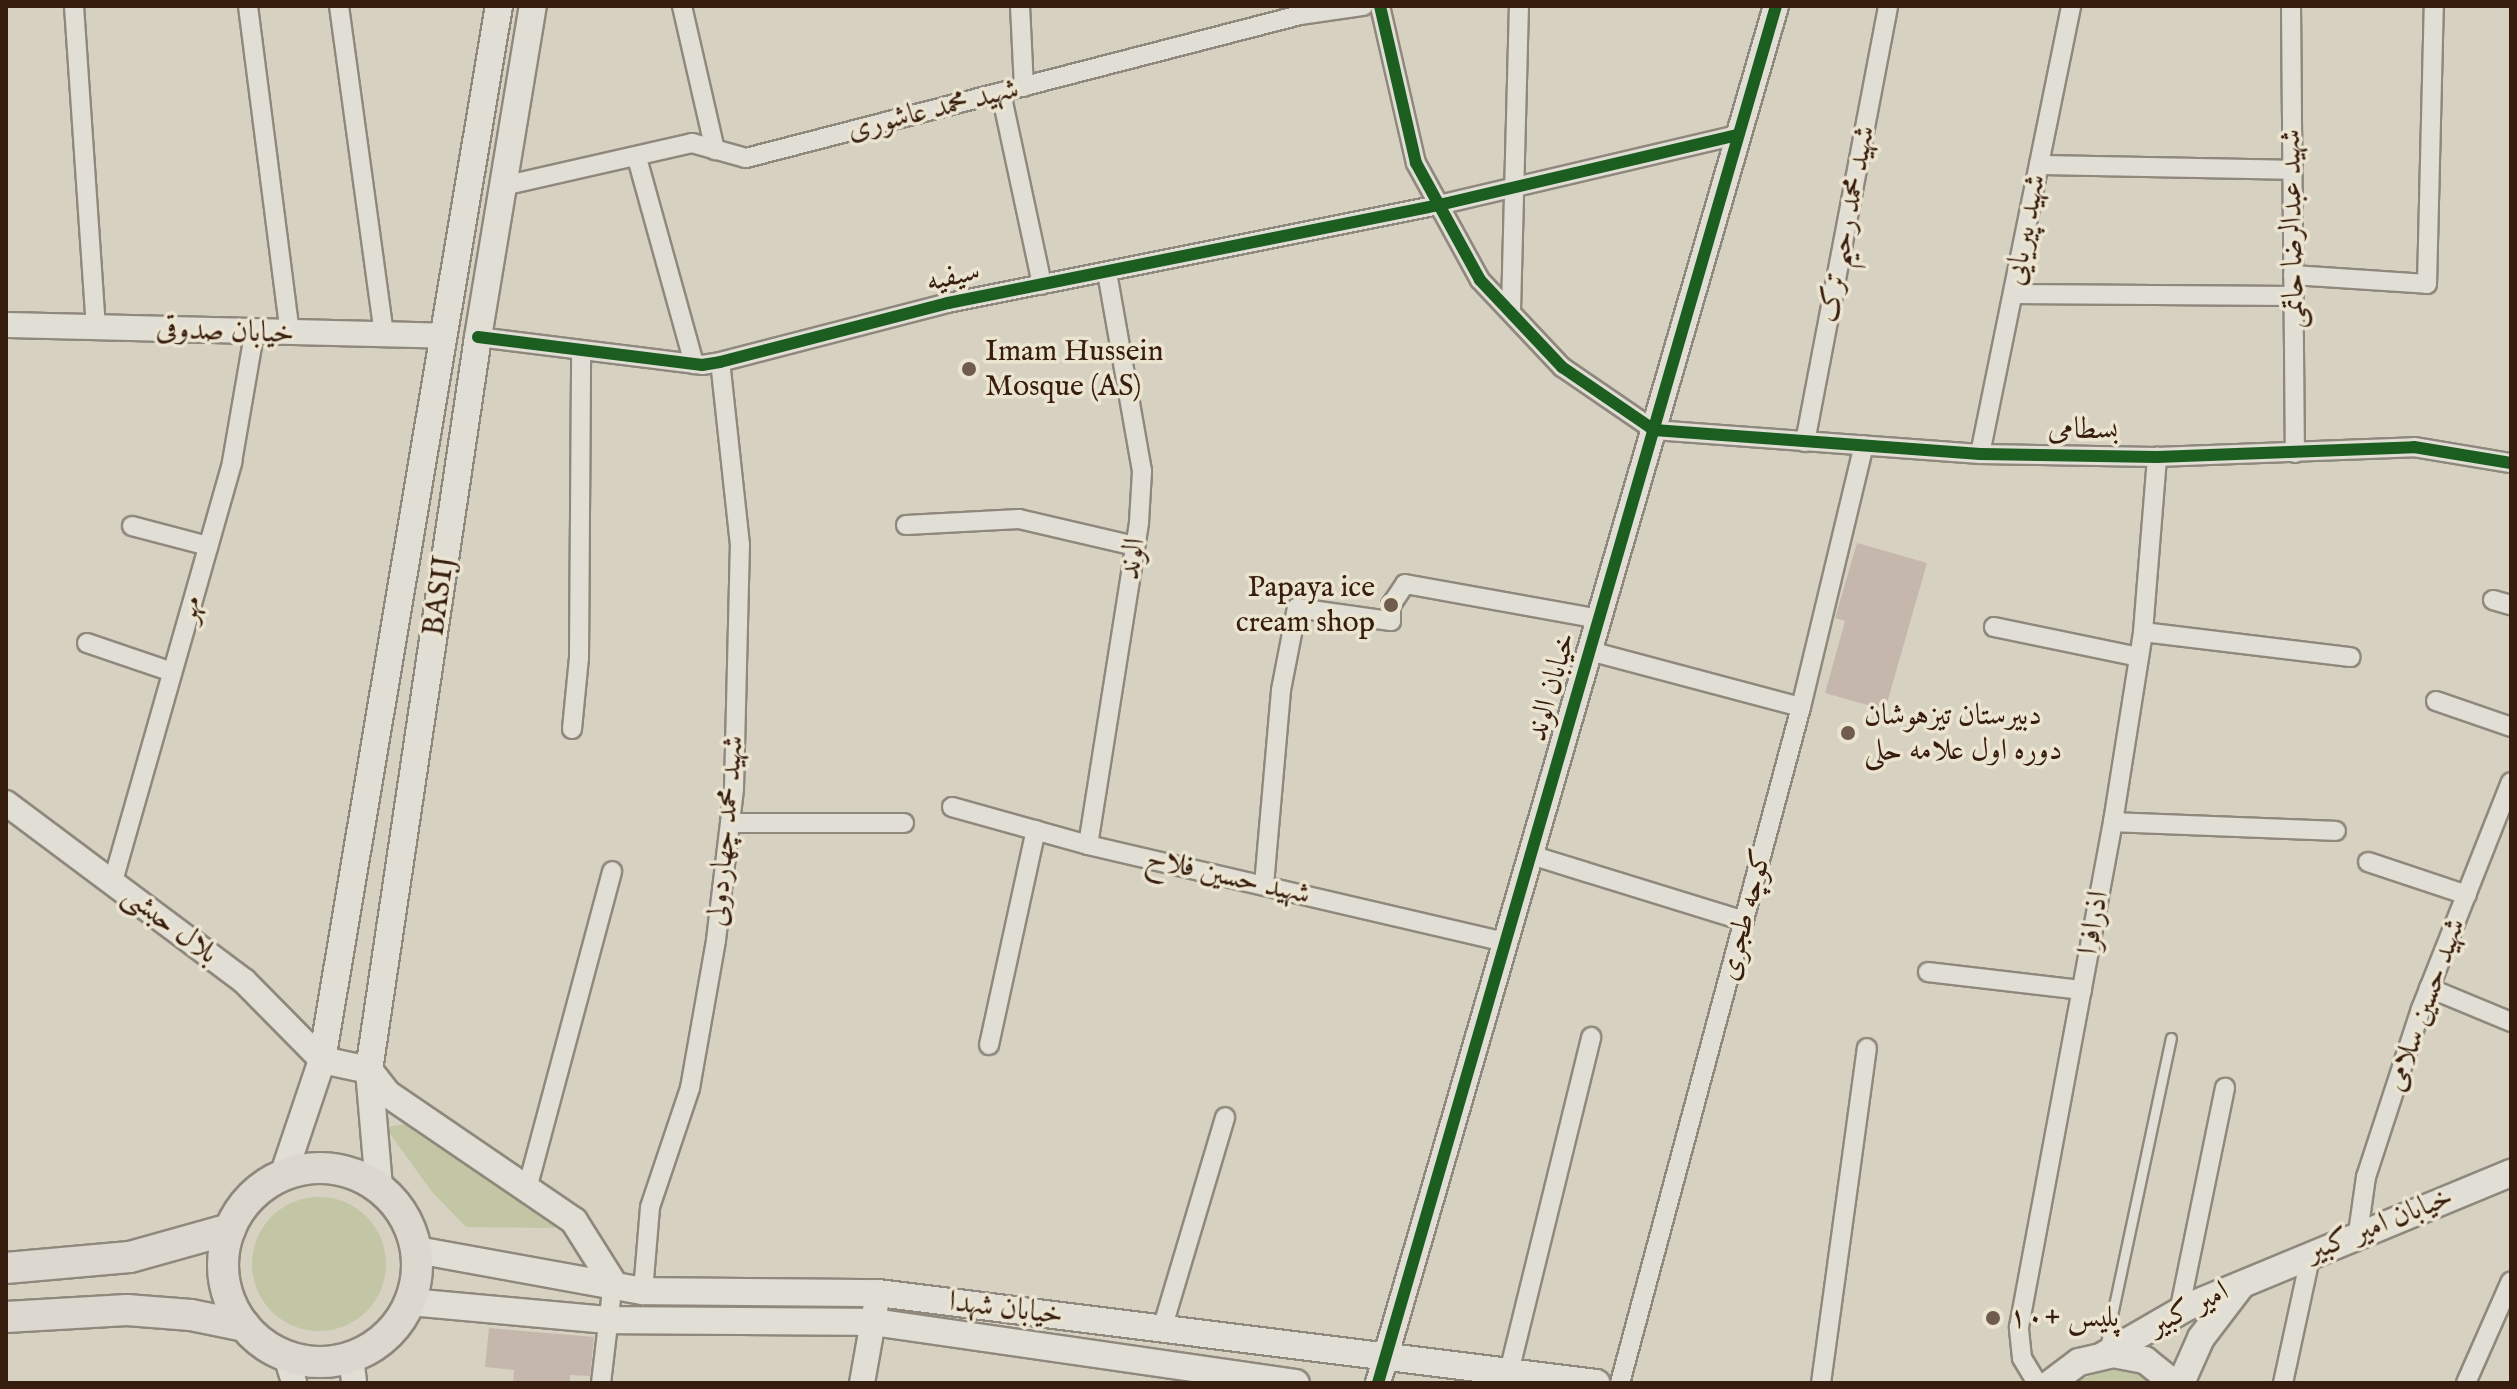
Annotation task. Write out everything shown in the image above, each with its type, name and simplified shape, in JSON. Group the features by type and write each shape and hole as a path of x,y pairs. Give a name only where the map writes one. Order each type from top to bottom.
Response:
{"main road":[{"name":"BASIJ","path":"283,1176 322,1060 499,6"},
{"name":"BASIJ","path":"379,1187 369,1070 478,337 533,6"},
{"path":"444,336 478,337"},
{"path":"322,1060 369,1070 388,1094 574,1221 613,1283"},
{"path":"332,1169 379,1187 410,1226 417,1250 410,1302 386,1335 352,1370 318,1362 290,1370 245,1326 224,1280 230,1229 243,1207 283,1176 332,1169"},
{"name":"خیابان امیر کبیر","path":"2249,1279 2511,1173"},
{"path":"6,1268 130,1257 230,1229"},
{"name":"خیابان شهدا","path":"417,1250 455,1261 613,1283 643,1291 878,1293 1596,1383"},
{"name":"امیر کبیر","path":"2051,1383 2079,1362 2104,1355 2179,1312 2249,1279"},
{"name":"امیر کبیر","path":"2181,1383 2220,1308 2249,1279"},
{"name":"خیابان شهدا","path":"410,1302 607,1320 873,1322 1296,1383"},
{"path":"6,1317 127,1310 191,1315 245,1326"},
{"path":"2104,1355 2145,1360 2173,1383"}],"street":[{"path":"74,6 96,328"},
{"path":"248,6 290,334"},
{"path":"339,6 384,335"},
{"path":"682,6 715,150"},
{"path":"1020,6 1024,87"},
{"name":"شهید محمد عاشوری","path":"503,186 637,158 692,143 746,158 1300,15 1363,6"},
{"path":"1380,6 1416,163 1480,280 1562,367 1654,430"},
{"path":"1511,310 1519,6"},
{"name":"خیابان الوند","path":"1378,1383 1776,6"},
{"name":"شهید محمد رحیم ترک","path":"1805,442 1888,6"},
{"name":"شهید پیریایی","path":"1980,454 2071,6"},
{"name":"شهید عبدالرضا حاتمی","path":"2291,6 2295,453"},
{"path":"2293,275 2427,284 2434,6"},
{"path":"1001,93 1042,285"},
{"name":"سیفیه","path":"478,337 694,364 720,362 948,303 1439,205 1738,135"},
{"path":"637,158 694,364"},
{"path":"2039,165 2292,170"},
{"name":"الوند","path":"1088,845 1135,546 1142,471 1107,273"},
{"path":"2013,294 2293,296"},
{"name":"خیابان صدوقی","path":"8,331 96,328 444,336"},
{"name":"مهر","path":"113,881 232,462 254,334"},
{"path":"572,729 579,658 581,350"},
{"name":"شهید محمد چهاردولی","path":"643,1291 650,1207 690,1088 730,823 740,545 720,362"},
{"name":"بسطامی","path":"1654,430 1980,454 2157,457 2414,447 2511,463"},
{"name":"کوچه طجری","path":"1620,1383 1801,707 1864,445"},
{"name":"اذرافرا","path":"2037,1383 2022,1358 2019,1327 2113,822 2143,632 2157,457"},
{"path":"906,525 1019,519 1135,546"},
{"path":"132,526 208,546"},
{"path":"1264,885 1281,690 1297,608 1391,621 1391,605 1405,584 1599,619"},
{"path":"1994,627 2139,657"},
{"path":"2143,632 2351,657"},
{"path":"87,643 172,672"},
{"path":"1590,651 1801,707"},
{"path":"2436,701 2511,727"},
{"name":"شهید حسین سلامی","path":"2358,1233 2366,1177 2429,988 2511,782"},
{"name":"بلال حبشی","path":"6,803 244,981 322,1060"},
{"name":"شهید حسین فلاح","path":"952,807 1088,845 1505,942"},
{"path":"2113,822 2336,831"},
{"path":"730,823 904,823"},
{"path":"989,1045 1036,830"},
{"path":"1531,855 1744,921"},
{"path":"2368,862 2467,895"},
{"path":"527,1189 612,871"},
{"path":"1928,972 2082,990"},
{"path":"2429,988 2511,1022"},
{"path":"1509,1372 1591,1037"},
{"path":"1821,1383 1867,1048"},
{"path":"2179,1312 2225,1088"},
{"path":"1162,1329 1225,1117"},
{"path":"2283,1383 2311,1253"},
{"path":"2466,1383 2511,1281"},
{"path":"601,1383 613,1283"},
{"path":"862,1383 878,1293"}],"lane":[{"path":"2104,1355 2171,1038"}],"green space":[{"path":"407,1124 552,1218 555,1228 466,1227 432,1192 385,1127"},
{"path":"319,1197 345,1202 366,1217 381,1238 386,1264 381,1290 366,1311 345,1326 319,1331 293,1326 272,1311 257,1290 252,1264 257,1238 272,1217 293,1202"},
{"path":"2108,1369 2134,1372 2153,1383 2072,1383"}],"building":[{"path":"1857,543 1927,563 1885,710 1825,693 1845,621 1835,618"},
{"path":"489,1328 594,1337 590,1376 570,1375 570,1383 513,1383 514,1370 485,1367"}],"cycle path":[{"path":"1380,6 1416,163 1480,280 1562,367 1654,430 1980,454 2157,457 2414,447 2511,463"},
{"path":"1378,1383 1776,6"},
{"path":"478,337 702,365 948,303 1439,205 1738,135"}],"place":[{"name":"Imam Hussein Mosque (AS)","path":"969,369"},
{"name":"Papaya ice cream shop","path":"1391,605"},
{"name":"دبیرستان تیزهوشان دوره اول علامه حلی","path":"1848,733"},
{"name":"پلیس +۱۰","path":"1993,1318"}]}
